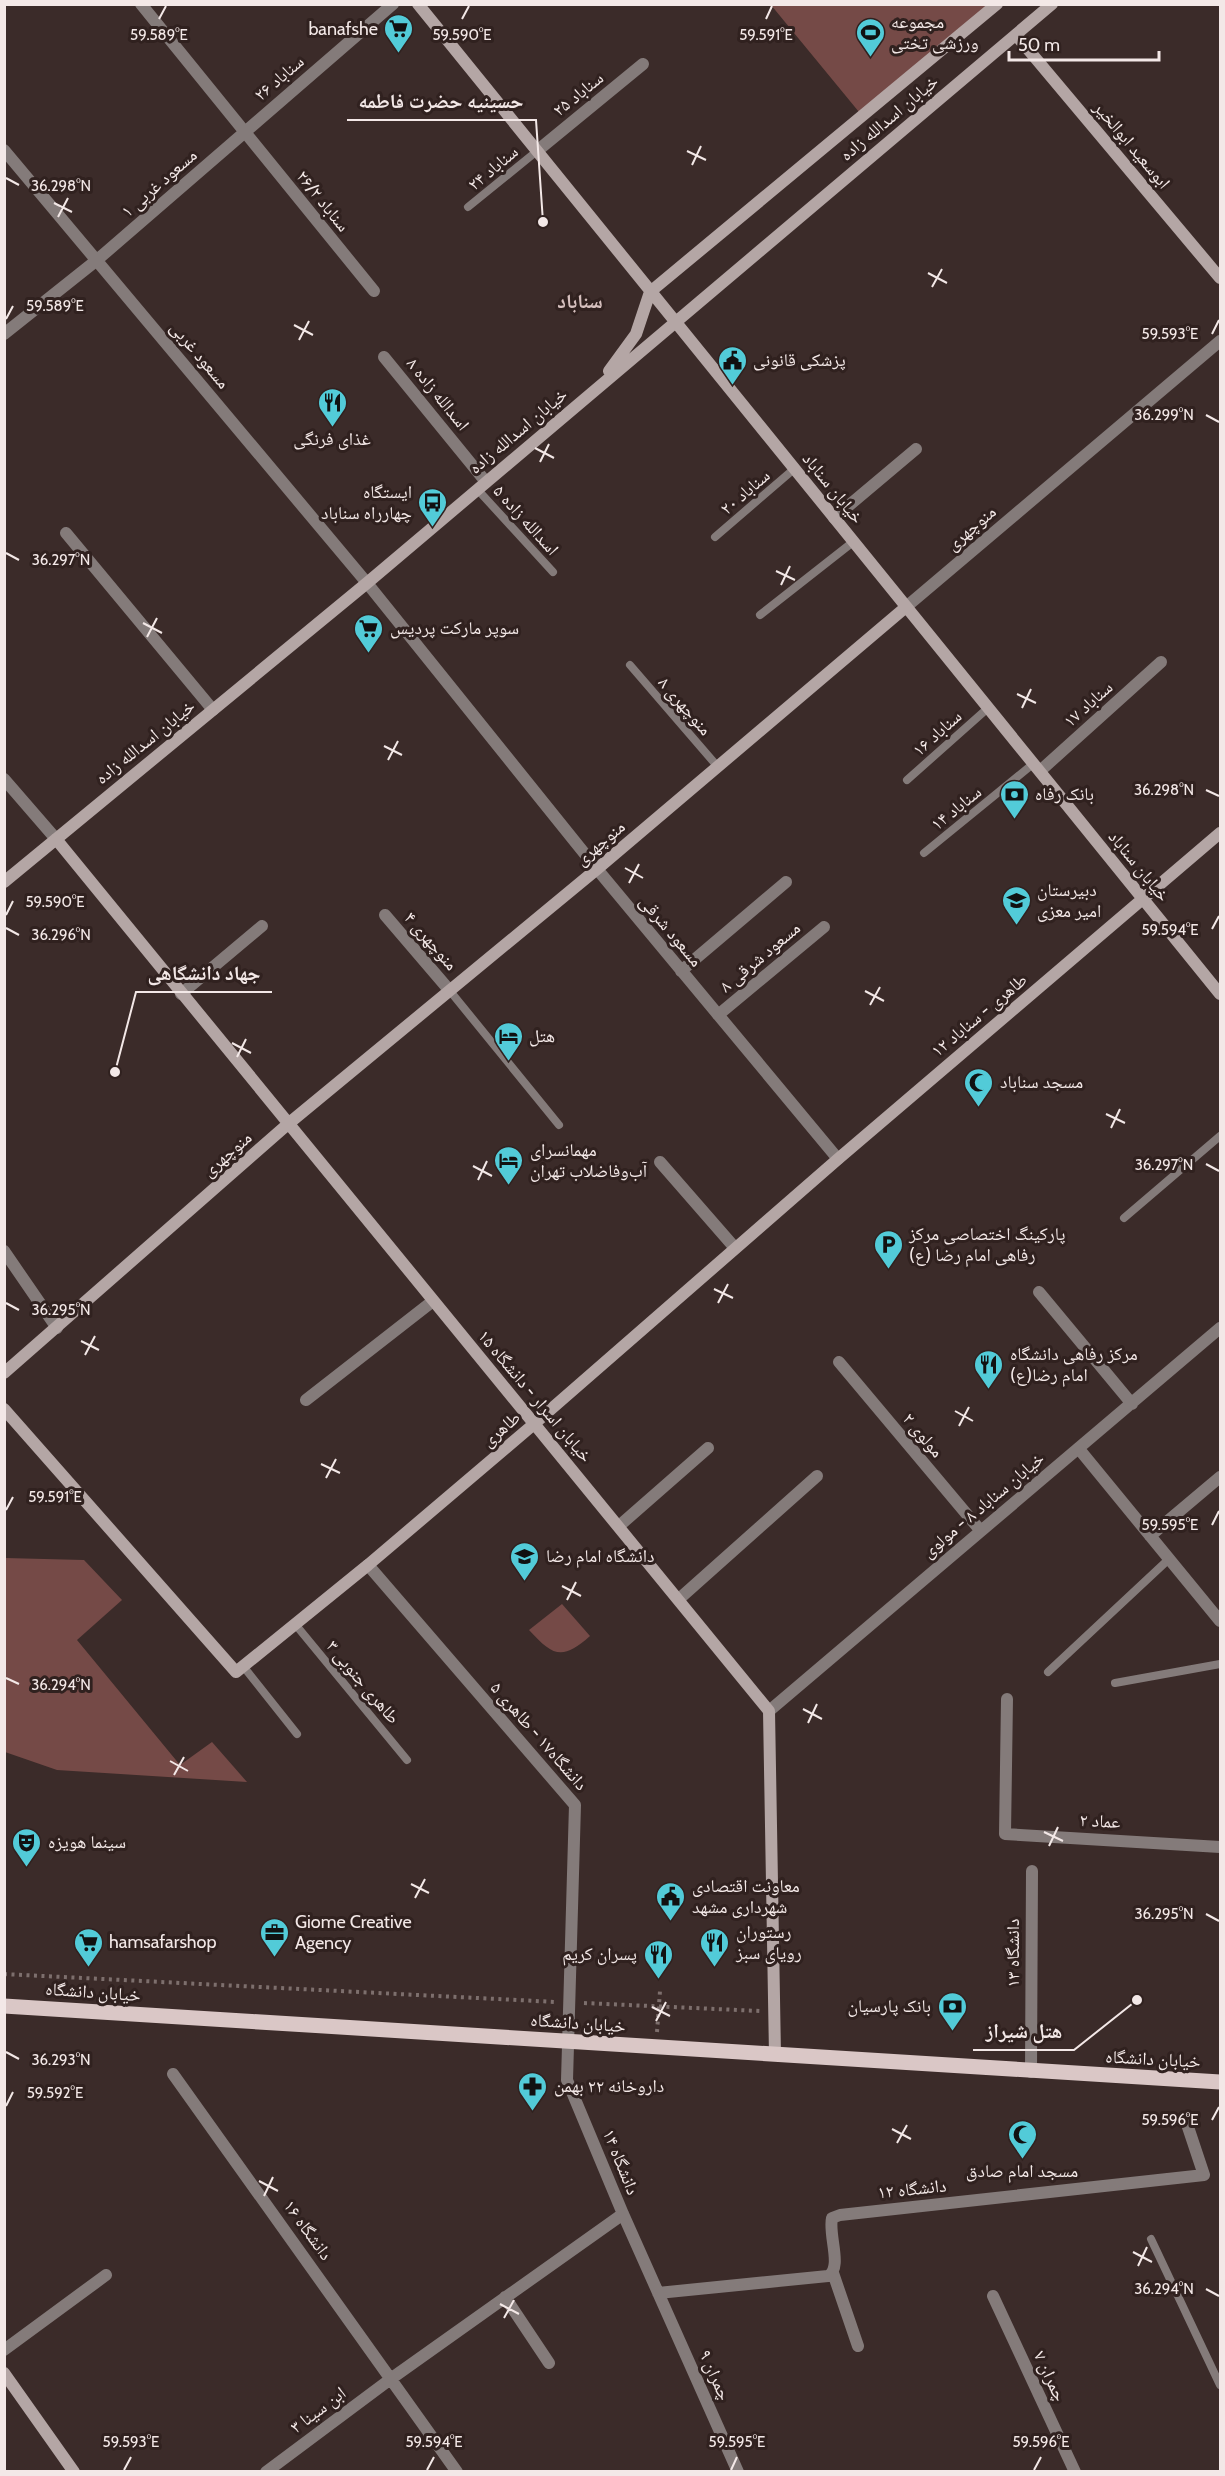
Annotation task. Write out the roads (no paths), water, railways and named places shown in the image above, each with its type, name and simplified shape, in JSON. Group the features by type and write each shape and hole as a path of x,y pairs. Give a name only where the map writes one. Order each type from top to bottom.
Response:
{"main road":[{"name":"خیابان دانشگاه","path":"4,2006 1030,2072 1221,2082"}],"street":[{"name":"سناباد ۲۶/۲","path":"141,4 374,291"},
{"name":"سناباد ۲۶","path":"244,132 393,4"},
{"name":"خیابان سناباد","path":"418,4 1221,994"},
{"name":"خیابان اسدالله زاده","path":"650,292 997,4"},
{"name":"خیابان اسدالله زاده","path":"4,882 367,583 1052,4"},
{"name":"ابوسعید ابوالخیر","path":"1016,35 1221,278"},
{"name":"سناباد ۲۵","path":"537,151 643,64"},
{"name":"مسعود غربی ۱","path":"4,334 97,260 244,132"},
{"name":"مسعود غربی","path":"4,150 367,583"},
{"path":"596,389 636,334 650,292"},
{"name":"منوچهری","path":"4,1373 288,1124 597,869 1221,341"},
{"name":"اسدالله زاده ۸","path":"384,357 482,485"},
{"path":"834,518 916,448"},
{"path":"66,533 213,710"},
{"name":"مسعود شرقی","path":"367,583 597,869 838,1159"},
{"name":"سناباد ۱۷","path":"1037,768 1161,662"},
{"path":"4,779 56,839"},
{"name":"طاهری - سناباد ۱۲","path":"838,1159 1221,833"},
{"name":"خیابان اسرار - دانشگاه ۱۵","path":"56,839 769,1711"},
{"path":"681,971 786,882"},
{"name":"منوچهری ۴","path":"385,915 450,991"},
{"path":"181,994 262,926"},
{"name":"مسعود شرقی ۸","path":"718,1015 824,927"},
{"name":"طاهری","path":"240,1669 368,1565 534,1424 838,1159"},
{"path":"660,1162 735,1248"},
{"path":"4,1251 57,1328"},
{"path":"1039,1292 1132,1404"},
{"path":"306,1400 433,1301"},
{"name":"خیابان سناباد ۸ - مولوی","path":"769,1711 1221,1328"},
{"name":"مولوی ۲","path":"839,1362 980,1530"},
{"path":"4,1409 240,1669"},
{"path":"619,1526 708,1448"},
{"path":"1079,1449 1221,1621"},
{"path":"679,1599 817,1476"},
{"path":"1150,1536 1221,1477"},
{"name":"دانشگاه۱۷ - طاهری ۵","path":"368,1565 575,1805 570,2042"},
{"name":"عماد ۲","path":"1007,1699 1005,1834 1221,1847"},
{"path":"769,1711 775,2055"},
{"name":"دانشگاه ۱۳","path":"1030,2072 1032,1871"},
{"name":"دانشگاه ۱۴","path":"570,2042 567,2080 658,2293"},
{"name":"دانشگاه ۱۶","path":"174,2074 457,2472"},
{"name":"دانشگاه ۱۲","path":"833,2273 836,2266 830,2227 832,2218 840,2215 1204,2175 1185,2118"},
{"name":"ابن سینا ۳","path":"266,2472 392,2378 623,2214"},
{"path":"658,2293 828,2276 833,2273 858,2346"},
{"path":"4,2350 106,2275"},
{"name":"چمران ۹","path":"658,2293 738,2472"},
{"name":"چمران ۷","path":"993,2296 1075,2472"},
{"path":"505,2297 549,2363"},
{"path":"4,2373 74,2472"}],"lane":[{"name":"سناباد ۲۴","path":"468,207 537,151"},
{"name":"سناباد ۲۰","path":"715,537 794,469"},
{"name":"اسدالله زاده ۵","path":"482,485 553,572"},
{"path":"760,615 853,542"},
{"name":"منوچهری ۸","path":"630,665 718,766"},
{"name":"سناباد ۱۶","path":"907,780 988,708"},
{"name":"سناباد ۱۴","path":"924,853 1037,768"},
{"path":"450,991 559,1125"},
{"path":"1124,1218 1221,1136"},
{"path":"1048,1672 1169,1559"},
{"name":"طاهری جنوبی ۳","path":"295,1624 407,1760"},
{"path":"1115,1683 1221,1664"},
{"path":"240,1669 297,1734"},
{"path":"1151,2239 1221,2385"}],"place":[{"name":"banafshe","path":"399,54"},
{"name":"مجموعه ورزشی تختی","path":"870,58"},
{"name":"حسینیه حضرت فاطمه","path":"543,222"},
{"name":"پزشکی قانونی","path":"732,386"},
{"name":"غذای فرنگی","path":"332,428"},
{"name":"ایستگاه چهارراه سناباد","path":"433,528"},
{"name":"سوپر مارکت پردیس","path":"369,654"},
{"name":"بانک رفاه","path":"1014,820"},
{"name":"دبیرستان امیر معزی","path":"1016,926"},
{"name":"هتل","path":"508,1062"},
{"name":"جهاد دانشگاهی","path":"115,1072"},
{"name":"مسجد سناباد","path":"979,1108"},
{"name":"مهمانسرای آب‌و‌فاضلاب تهران","path":"509,1186"},
{"name":"پارکینگ اختصاصی مرکز رفاهی امام رضا (ع)","path":"888,1270"},
{"name":"مرکز رفاهی دانشگاه امام رضا(ع)","path":"989,1390"},
{"name":"دانشگاه امام رضا","path":"525,1582"},
{"name":"سینما هویزه","path":"27,1868"},
{"name":"معاونت اقتصادی شهرداری مشهد","path":"671,1922"},
{"name":"Giome Creative Agency","path":"274,1958"},
{"name":"hamsafarshop","path":"88,1968"},
{"name":"رستوران رویای سبز","path":"715,1968"},
{"name":"پسران کریم","path":"658,1980"},
{"name":"هتل شیراز","path":"1137,2000"},
{"name":"بانک پارسیان","path":"952,2032"},
{"name":"داروخانه ۲۲ بهمن","path":"533,2112"},
{"name":"مسجد امام صادق","path":"1022,2160"}],"district":[{"name":"سناباد","path":"580,301"}]}
